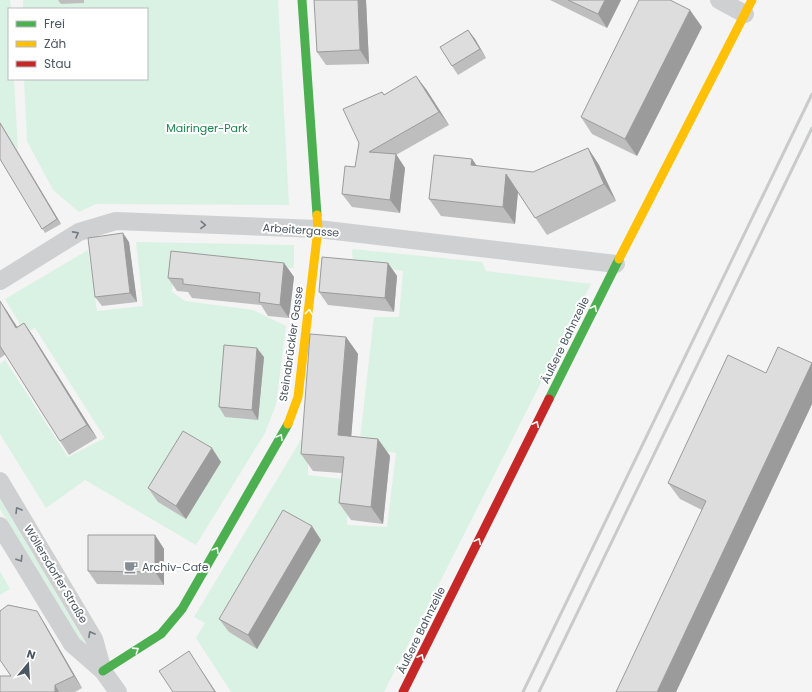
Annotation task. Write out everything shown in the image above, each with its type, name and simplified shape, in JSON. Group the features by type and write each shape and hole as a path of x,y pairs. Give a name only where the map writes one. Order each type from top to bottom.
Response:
{"street":[{"name":"Steinabrückler Gasse","path":"103,671 161,634 182,609 289,421 298,397 318,229 302,0"},
{"path":"719,0 749,7"},
{"name":"Äußere Bahnzeile","path":"403,692 616,264 749,7"},
{"name":"Arbeitergasse","path":"0,280 79,232 116,221 318,229 616,264"},
{"name":"Wöllersdorfer Straße","path":"0,481 94,639 103,671"},
{"name":"Wöllersdorfer Straße","path":"0,526 72,644 103,671 118,692"}],"green space":[{"path":"0,0 10,0 11,8 8,8 8,80 14,80 18,151 0,122"},
{"name":"Mairinger-Park","path":"23,0 278,0 289,205 96,204 79,212 53,190 27,141 24,80 148,80 148,8 23,8"},
{"path":"136,242 294,245 294,268 175,257 172,292 185,301 253,310 286,326 276,405 265,433 196,545 85,480 46,508 0,434 0,364 5,360 68,457 105,438 35,328 25,333 5,299 88,250 97,311 143,306"},
{"path":"352,249 482,262 486,271 591,284 384,692 231,692 196,638 205,623 194,617 308,428 308,475 349,480 347,525 387,527 396,453 359,447 374,317 399,317 403,271 353,263"},
{"path":"0,499 86,644 84,646 82,646 0,509"},
{"path":"0,571 10,589 0,595"}],"building":[{"path":"314,0 358,0 360,50 317,52"},
{"path":"568,0 605,0 598,14"},
{"path":"639,0 670,0 690,10 625,139 581,117"},
{"path":"468,30 480,49 452,66 440,47"},
{"path":"416,76 439,112 369,152 396,154 390,200 342,194 345,166 355,167 359,143 343,109 382,92 384,95"},
{"path":"0,123 57,219 42,229 0,159"},
{"path":"588,148 604,184 535,218 506,174 503,207 429,199 434,155 472,159 471,165 533,172"},
{"path":"123,233 130,293 95,297 88,238"},
{"path":"171,251 284,263 280,305 259,302 260,293 183,284 183,279 168,278"},
{"path":"322,257 388,263 385,298 319,292"},
{"path":"0,301 16,328 24,323 87,425 60,441 0,346"},
{"path":"310,334 346,337 338,435 378,439 371,507 339,503 344,457 301,454"},
{"path":"224,345 257,348 252,410 219,407"},
{"path":"778,347 812,363 657,692 616,692 706,501 668,483 728,355 766,373"},
{"path":"183,431 212,448 176,506 148,488"},
{"path":"283,510 312,526 248,635 219,619"},
{"path":"88,535 155,535 155,572 88,571"},
{"path":"8,605 37,611 74,676 55,685 55,692 0,692 0,676 11,676 0,660 0,611"},
{"path":"189,651 215,692 173,692 159,671"}],"railway":[{"path":"523,692 812,94"},
{"path":"539,692 812,128"}],"traffic: fast":[{"path":"302,0 317,215"},
{"path":"549,399 619,259"},
{"path":"103,671 161,634 182,609 288,424"}],"traffic: slow":[{"path":"619,259 752,0"},
{"path":"288,424 298,397 318,229 317,215"}],"traffic: jam":[{"path":"403,692 549,399"}],"place":[{"name":"Archiv-Cafe","path":"131,567"}]}
